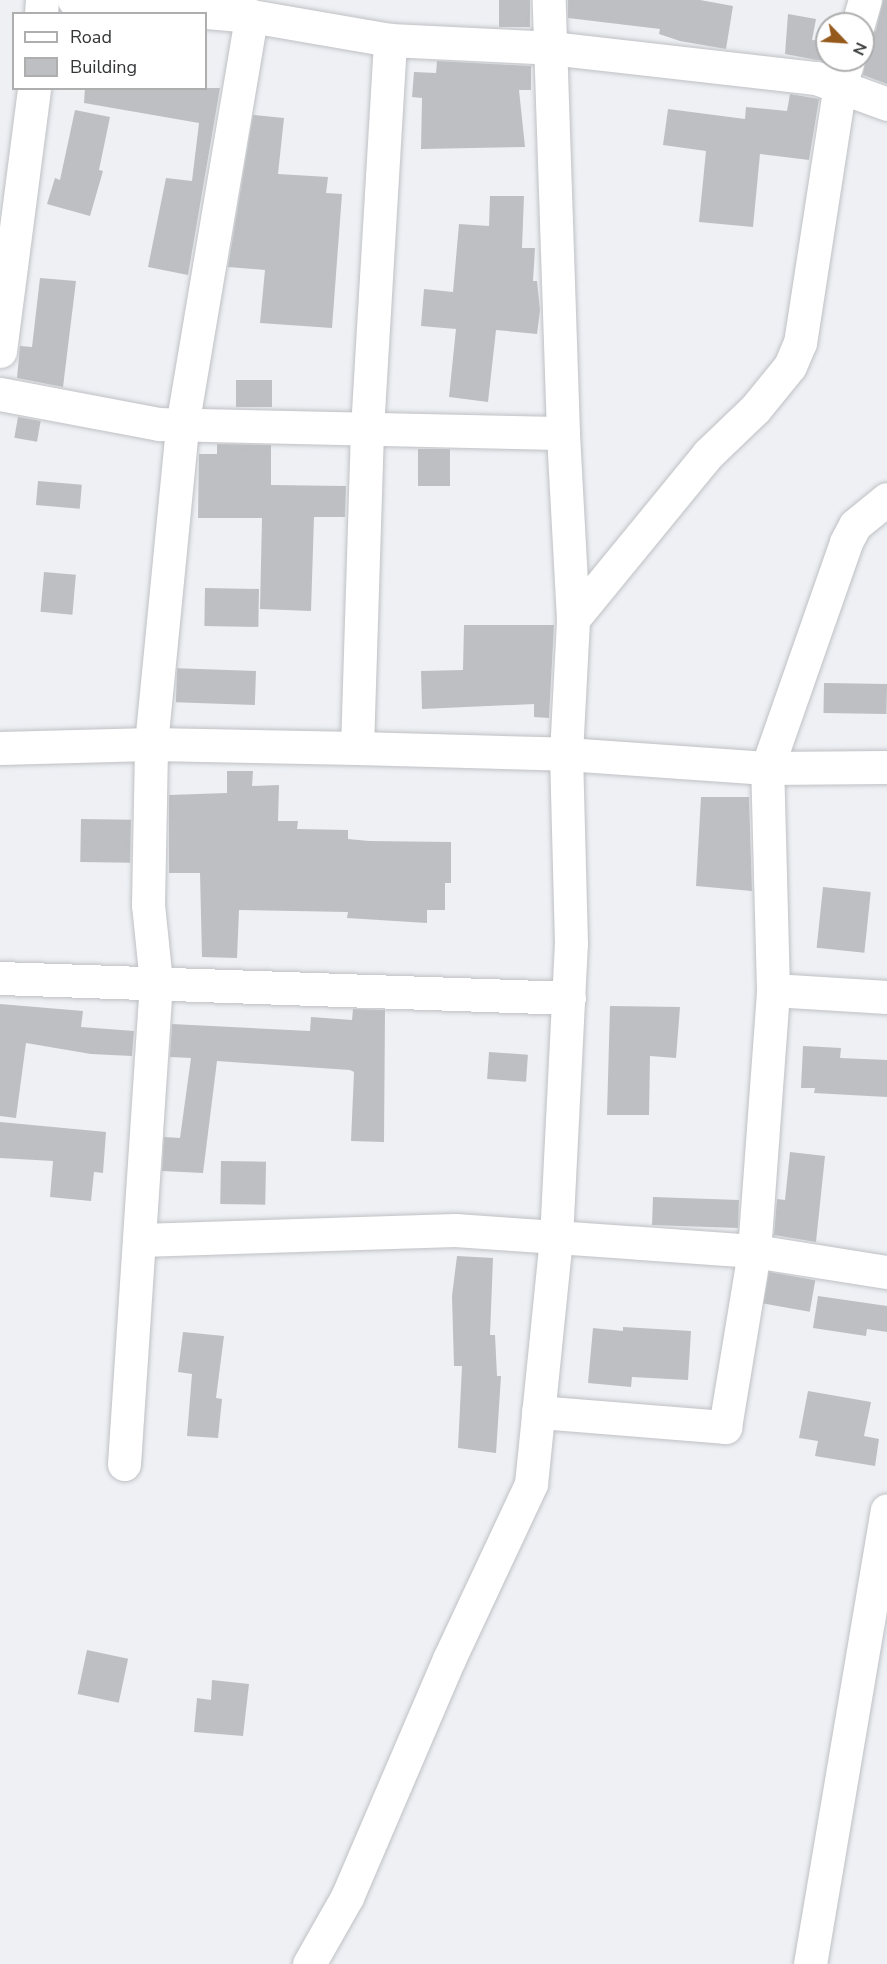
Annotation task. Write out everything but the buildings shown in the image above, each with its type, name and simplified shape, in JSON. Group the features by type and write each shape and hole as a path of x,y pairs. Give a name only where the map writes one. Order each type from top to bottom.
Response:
{"street":[{"path":"74,0 207,12"},
{"path":"309,1964 347,1897 449,1659 531,1484 556,1238 569,998 566,754 573,619 563,432 549,0"},
{"path":"207,12 251,16 390,40 551,48 816,78 844,73 887,104"},
{"path":"124,1464 156,982 147,905 151,744 182,426 251,16"},
{"path":"357,748 367,429 390,40"},
{"path":"573,619 708,454 755,409 790,366 800,343 844,73"},
{"path":"0,351 34,90"},
{"path":"0,394 182,426 563,432"},
{"path":"538,1412 725,1427 754,1251 773,990 767,768 846,542 855,525 887,499"},
{"path":"0,748 151,744 357,748 566,754 767,768 887,766"},
{"path":"0,978 569,998"},
{"path":"773,990 887,997"},
{"path":"140,1240 455,1230 754,1251 887,1272"},
{"path":"810,1964 887,1510"}]}
